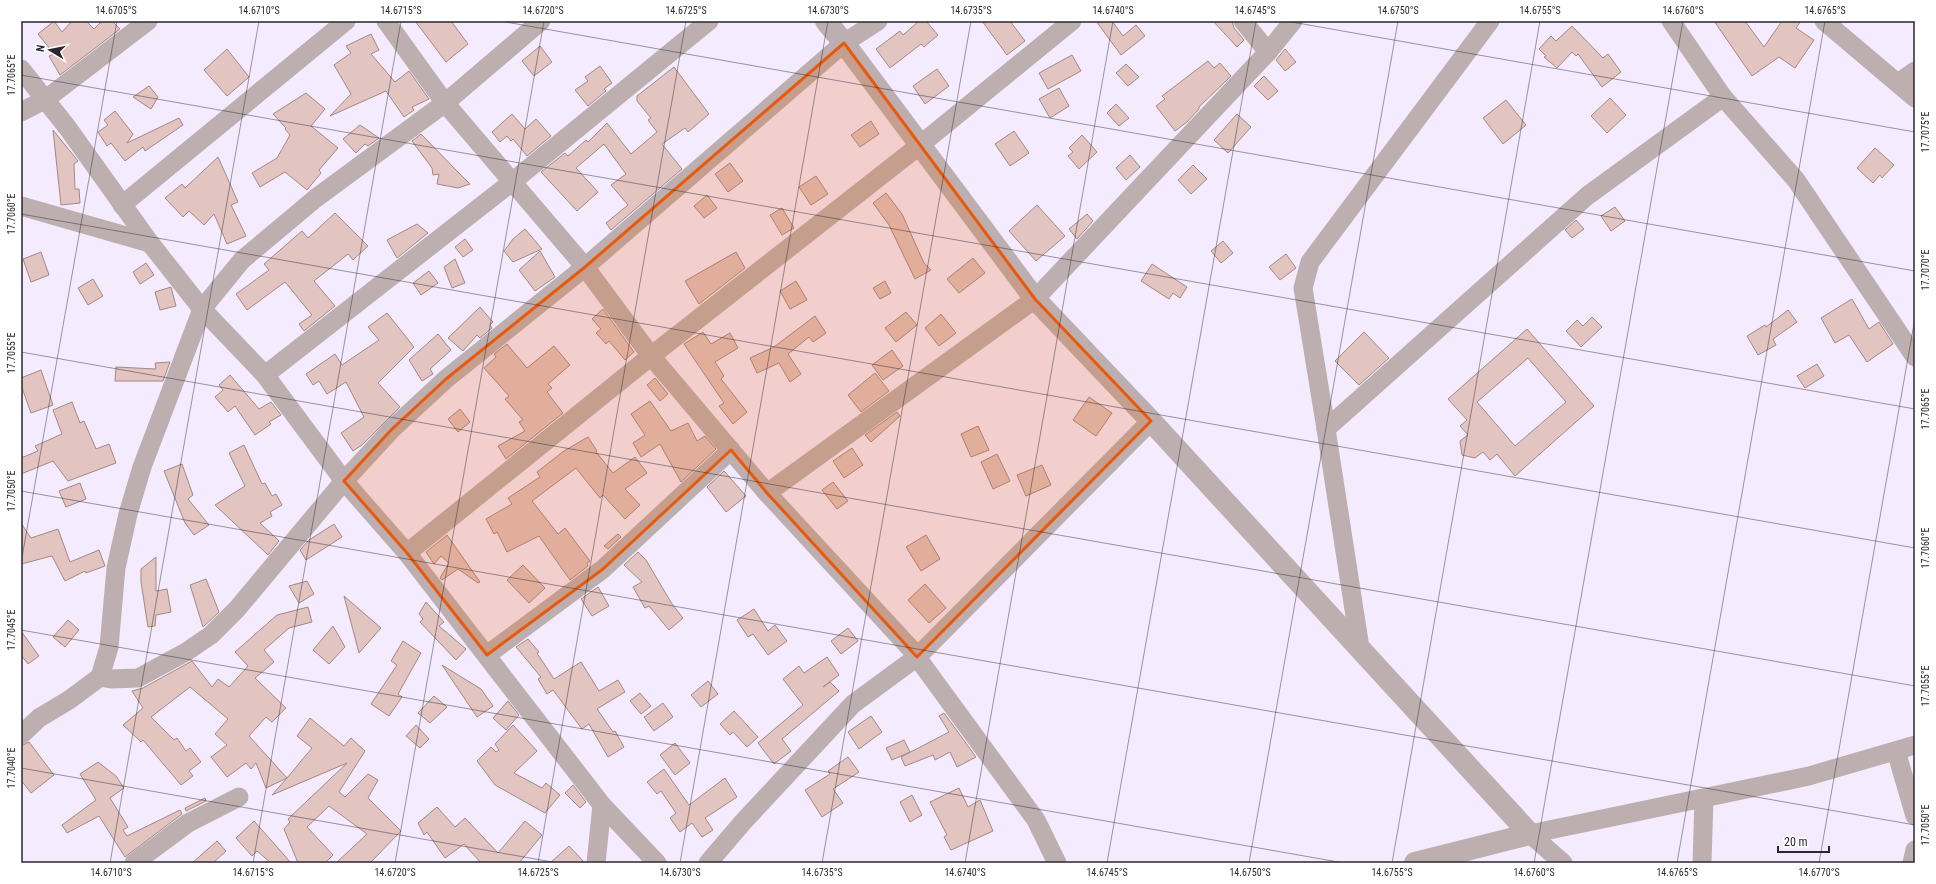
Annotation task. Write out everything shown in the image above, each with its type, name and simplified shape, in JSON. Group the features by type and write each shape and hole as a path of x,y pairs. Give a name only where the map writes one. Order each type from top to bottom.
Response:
{"street":[{"path":"21,112 46,99 148,21"},
{"path":"122,205 346,21"},
{"path":"386,21 446,103 585,267 651,356 767,493 917,657 1036,820 1057,863"},
{"path":"21,735 39,718 69,700 100,677 109,647 116,568 128,514 142,467 202,309 242,260 316,198 446,103 541,21"},
{"path":"265,375 512,182 709,21"},
{"path":"826,21 1035,299 1151,421 1530,834 1563,863"},
{"path":"100,677 112,679 138,678 186,652 211,635 237,609 344,481 392,429 446,379 585,267 844,43 878,21"},
{"path":"407,553 651,356 920,145 1072,21"},
{"path":"1243,21 1268,52"},
{"path":"767,493 1035,299 1268,52 1292,21"},
{"path":"1360,648 1303,288 1310,262 1490,21"},
{"path":"1671,21 1724,96 1796,180 1915,358"},
{"path":"1824,21 1915,98"},
{"path":"21,69 46,99 150,243 202,309 265,375 344,481 407,553 602,805 657,863"},
{"path":"1898,84 1915,70"},
{"path":"1326,429 1587,196 1724,96"},
{"path":"21,206 150,243"},
{"path":"708,863 773,789 853,704 917,657 1151,421"},
{"path":"487,655 603,569 731,450"},
{"path":"1415,863 1530,834 1809,776 1915,745"},
{"path":"1896,751 1915,816"},
{"path":"134,863 188,823 239,797"},
{"path":"1702,863 1704,798"},
{"path":"596,863 602,805"},
{"path":"1912,863 1915,850"}],"highlighted area":[{"path":"844,43 1035,299 1151,421 917,657 767,493 731,450 603,569 487,655 407,553 344,481 392,429 446,379 585,267"}],"building":[{"path":"54,21 62,32 72,21 86,21 94,29 102,21 112,21 120,29 60,75 49,56 54,54 38,34"},
{"path":"415,21 451,21 468,44 446,62"},
{"path":"919,21 926,21 938,35 924,47 921,44 890,68 876,49 900,31 903,35"},
{"path":"982,21 1010,21 1025,41 1007,55"},
{"path":"1096,21 1112,21 1123,36 1136,25 1145,36 1121,55"},
{"path":"1213,21 1232,21 1234,28 1244,40 1237,47"},
{"path":"1714,21 1745,21 1764,47 1782,21 1801,21 1796,28 1814,40 1795,68 1779,57 1752,76"},
{"path":"1572,26 1603,58 1608,54 1621,72 1602,87 1578,54 1576,56 1572,52 1557,68 1544,57 1546,56 1539,49 1551,36 1556,41"},
{"path":"371,34 379,50 371,54 395,82 409,71 429,99 412,107 414,110 404,117 386,91 330,116 351,94 334,65 351,53 346,46"},
{"path":"540,46 552,62 534,76 522,61"},
{"path":"227,49 249,77 227,96 204,70"},
{"path":"1285,49 1296,62 1285,71 1276,60"},
{"path":"1072,55 1081,71 1048,89 1039,73"},
{"path":"1208,61 1214,68 1220,63 1231,76 1199,107 1199,109 1187,122 1175,131 1156,106 1165,99 1162,96"},
{"path":"1126,64 1139,77 1128,86 1116,73"},
{"path":"600,66 612,83 604,89 606,91 588,106 575,90 588,81 585,77"},
{"path":"674,67 709,114 688,132 685,128 662,144 682,169 611,230 606,223 628,205 611,185 626,174 604,144 576,168 598,192 577,211 541,172 565,153 568,156 586,140 588,142 607,123 631,154 657,132 648,120 651,118 637,101 637,96"},
{"path":"937,69 949,86 925,104 913,86"},
{"path":"1264,76 1278,91 1268,100 1254,86"},
{"path":"149,86 158,97 151,109 133,97"},
{"path":"1059,88 1069,106 1050,118 1039,99"},
{"path":"306,93 325,109 311,126 338,148 319,170 321,173 307,190 285,172 260,187 252,173 277,158 290,135 285,129 286,128 273,114"},
{"path":"1610,98 1626,115 1607,133 1591,116"},
{"path":"1506,100 1526,125 1503,144 1483,118"},
{"path":"1116,104 1129,118 1119,126 1107,113"},
{"path":"115,111 133,134 127,143 179,118 183,125 145,151 143,147 125,161 111,143 107,146 98,132 108,125 104,120"},
{"path":"512,114 525,129 536,119 551,136 527,156 513,139 511,141 507,136 500,142 492,132"},
{"path":"1237,114 1251,127 1228,153 1214,140"},
{"path":"871,121 879,134 860,147 851,135"},
{"path":"360,125 379,138 368,146 365,144 356,153 343,139"},
{"path":"53,130 78,161 74,164 75,189 79,189 80,203 61,205"},
{"path":"1014,131 1029,153 1010,166 995,144"},
{"path":"421,134 470,184 458,188 437,184 439,174 433,175 432,168 412,141"},
{"path":"1082,135 1097,152 1079,169 1068,156 1073,152 1069,148"},
{"path":"1875,148 1894,165 1882,178 1880,175 1873,183 1857,168"},
{"path":"1130,155 1140,167 1126,180 1116,168"},
{"path":"218,157 238,202 231,205 246,236 227,244 214,214 204,225 189,211 183,217 165,198 182,184 185,188"},
{"path":"730,163 743,181 728,192 715,174"},
{"path":"1193,165 1207,179 1191,194 1178,180"},
{"path":"816,176 828,194 811,205 799,187"},
{"path":"886,193 902,214 924,263 931,270 915,279 889,225 873,203"},
{"path":"707,195 717,208 704,218 694,206"},
{"path":"1037,205 1065,236 1036,261 1009,231"},
{"path":"1615,207 1625,221 1611,231 1601,216"},
{"path":"782,208 794,228 782,235 770,215"},
{"path":"335,213 368,246 353,260 348,254 314,281 335,306 304,331 299,324 312,315 285,282 247,310 236,294 269,270 264,264 302,231 308,238"},
{"path":"1087,214 1093,221 1077,239 1069,229"},
{"path":"1576,220 1584,229 1572,238 1565,230"},
{"path":"417,224 428,233 397,258 387,240"},
{"path":"525,229 542,249 513,262 504,251 513,239"},
{"path":"465,239 473,250 463,257 455,247"},
{"path":"1223,241 1233,253 1221,263 1211,251"},
{"path":"540,251 555,277 535,291 519,270"},
{"path":"41,252 49,275 31,282 23,259"},
{"path":"736,252 745,268 699,304 685,281"},
{"path":"1286,254 1296,268 1280,280 1269,267"},
{"path":"973,258 985,273 959,293 947,279"},
{"path":"455,259 465,283 452,288 444,267"},
{"path":"146,263 154,275 140,284 133,272"},
{"path":"1152,264 1187,287 1180,298 1173,293 1169,299 1141,281"},
{"path":"429,271 438,283 421,295 413,283"},
{"path":"93,279 103,296 88,305 78,288"},
{"path":"796,281 807,300 790,309 780,291"},
{"path":"885,281 891,293 880,299 873,288"},
{"path":"171,287 176,306 160,310 155,292"},
{"path":"1852,299 1869,329 1879,322 1893,344 1867,362 1849,335 1835,343 1821,318"},
{"path":"480,307 493,322 490,325 492,328 480,338 477,335 463,351 448,338"},
{"path":"603,309 634,352 625,360 609,341 606,344 596,333 601,329 592,319"},
{"path":"1788,310 1797,322 1773,339 1776,345 1758,355 1747,336 1765,325 1766,327"},
{"path":"906,312 917,325 896,342 885,328"},
{"path":"387,313 414,347 378,383 400,407 362,445 353,451 341,433 364,417 346,382 327,394 319,381 313,385 306,374 335,354 342,365 379,340 368,327"},
{"path":"941,314 956,333 939,346 925,328"},
{"path":"815,316 826,333 813,342 809,337 788,354 801,374 790,382 779,363 757,373 750,358 774,347"},
{"path":"1592,317 1602,327 1581,347 1566,331 1577,320 1583,326"},
{"path":"1527,329 1594,406 1515,476 1497,454 1490,460 1483,452 1475,458 1462,455 1460,441 1468,435 1460,426 1467,420 1448,399","holes":["1528,358 1566,402 1515,446 1477,402"]},
{"path":"703,332 711,344 730,333 738,348 715,362 724,376 721,379 747,412 733,424 719,406 724,403 684,344"},
{"path":"1364,332 1389,358 1359,385 1335,361"},
{"path":"438,334 451,350 430,369 433,374 422,381 409,360"},
{"path":"507,344 527,368 554,346 570,365 548,384 552,388 547,392 563,413 506,459 498,446 525,431 519,422 523,420 505,399 509,396 484,368 496,357 494,354"},
{"path":"892,350 903,366 883,380 872,365"},
{"path":"170,362 163,381 115,381 116,367 156,369 155,363"},
{"path":"1817,364 1824,376 1805,388 1797,376"},
{"path":"41,370 53,405 31,413 21,385 21,378"},
{"path":"875,373 889,391 861,412 848,395"},
{"path":"230,375 259,409 271,402 281,415 269,422 271,424 255,435 235,406 228,412 215,397 223,390 219,385"},
{"path":"655,378 668,394 660,401 647,385"},
{"path":"1089,397 1112,413 1096,436 1073,420"},
{"path":"650,401 671,431 688,423 697,441 705,436 716,449 681,482 660,444 641,457 633,443 645,435 631,414"},
{"path":"72,402 80,423 84,421 96,449 109,444 116,463 68,481 53,461 21,474 21,458 38,451 35,446 62,434 53,410"},
{"path":"460,409 470,422 458,432 448,419"},
{"path":"897,412 900,416 871,442 865,435"},
{"path":"978,426 989,450 971,457 961,434"},
{"path":"588,437 597,451 596,452 613,473 635,457 647,473 625,489 640,505 625,519 603,495 600,498 576,468 532,501 558,534 565,528 590,561 587,563 588,566 570,580 539,536 507,552 497,532 494,534 486,519 512,504 508,498 540,477 537,472 564,451"},
{"path":"244,445 262,484 265,483 272,496 276,494 282,505 270,512 272,516 260,523 279,541 268,555 215,505 245,486 229,453"},
{"path":"852,448 863,465 844,478 833,461"},
{"path":"997,454 1010,481 993,489 981,462"},
{"path":"182,464 193,495 188,499 209,525 194,535 185,523 164,471"},
{"path":"1042,465 1051,485 1026,496 1017,475"},
{"path":"724,471 746,496 726,512 707,487"},
{"path":"833,482 848,501 837,509 822,490"},
{"path":"80,483 86,499 66,507 59,491"},
{"path":"21,523 31,538 58,529 70,562 99,550 105,566 86,573 85,571 65,581 52,556 21,564"},
{"path":"334,524 342,537 306,560 300,550 309,540"},
{"path":"618,534 621,537 608,549 604,546"},
{"path":"447,535 480,582 478,583 458,569 442,580 440,578 449,563 441,556 434,564 426,552"},
{"path":"926,535 940,559 921,571 906,547"},
{"path":"638,552 646,560 672,604 683,618 669,630 649,606 645,608 633,587 642,582 624,565"},
{"path":"156,557 156,591 167,589 171,612 156,615 155,626 148,627 141,582 141,569"},
{"path":"523,565 545,588 529,603 507,580"},
{"path":"206,579 219,612 203,627 190,585"},
{"path":"307,581 314,594 299,603 289,586"},
{"path":"925,584 946,608 929,623 908,600"},
{"path":"598,587 609,606 592,616 581,599"},
{"path":"344,596 381,628 359,653"},
{"path":"426,602 444,622 439,626 466,649 456,660 420,622 423,619 419,614"},
{"path":"308,607 312,622 289,628 264,650 274,662 255,678 286,708 272,722 266,717 249,736 287,778 266,788 256,763 251,769 246,763 227,777 211,757 227,745 215,734 228,719 190,687 151,717 174,740 177,738 186,751 190,748 201,762 189,771 193,776 181,785 143,740 141,742 123,725 143,708 132,691 143,688 192,661 212,687 218,679 229,687 248,666 235,652 277,615"},
{"path":"754,609 768,631 775,625 787,641 768,655 753,634 748,637 737,620"},
{"path":"68,620 79,630 65,647 53,637"},
{"path":"333,626 345,647 329,664 313,650"},
{"path":"848,628 858,641 841,654 831,641"},
{"path":"21,631 39,656 28,664 21,655"},
{"path":"528,639 539,652 537,653 554,679 581,662 599,691 618,680 625,692 597,709 613,732 615,731 624,747 608,757 589,724 582,729 553,690 547,694 538,679 541,677 516,647"},
{"path":"403,641 421,653 398,694 402,697 389,716 371,704 397,665 391,661"},
{"path":"827,657 839,675 823,687 830,682 839,691 782,739 791,751 774,764 758,743 803,705 783,679 799,666 804,673"},
{"path":"442,665 481,689 493,706 477,717"},
{"path":"708,681 718,694 701,707 691,695"},
{"path":"640,693 651,706 641,714 630,701"},
{"path":"434,696 447,707 430,723 418,713"},
{"path":"508,701 519,715 506,730 493,718"},
{"path":"663,703 673,717 654,731 644,717"},
{"path":"734,711 758,737 747,747 733,732 730,735 720,724"},
{"path":"944,713 976,757 957,767 950,752 935,760 933,755 905,766 901,757 949,732 939,716"},
{"path":"871,716 882,732 859,749 848,732"},
{"path":"310,718 344,746 351,738 365,751 339,792 345,797 368,774 378,780 368,798 401,831 370,863 336,863 367,834 329,806 307,827 333,855 325,863 298,863 284,829 290,822 288,819 347,763 272,795 312,748 297,736"},
{"path":"416,725 429,739 420,748 406,736"},
{"path":"513,725 537,751 514,773 542,788 546,783 560,795 545,813 495,785 477,761 491,747 496,752 499,750 495,744"},
{"path":"904,740 910,752 892,760 886,748"},
{"path":"29,742 54,775 31,793 21,780 21,746"},
{"path":"675,743 690,763 675,775 660,755"},
{"path":"848,757 859,772 833,789 843,803 822,817 805,790 830,774 828,771"},
{"path":"98,762 116,776 124,788 110,798 128,827 123,830 127,836 180,810 182,814 125,857 99,816 67,833 62,825 96,800 80,774"},
{"path":"664,769 689,805 725,778 737,797 705,818 713,830 702,837 692,823 680,832 670,818 676,813 661,791 657,794 647,782"},
{"path":"573,785 586,802 580,808 565,793"},
{"path":"959,788 968,807 980,800 993,831 951,850 944,837 947,835 930,802"},
{"path":"912,795 922,815 910,822 900,802"},
{"path":"205,798 206,801 186,811 185,808"},
{"path":"437,807 455,827 465,818 498,853 525,821 542,835 519,863 481,863 464,844 445,858 427,832 424,835 418,823"},
{"path":"254,821 291,863 271,863 257,851 252,856 236,838"},
{"path":"217,841 226,851 213,863 192,863"},
{"path":"569,846 585,863 550,863"}]}
